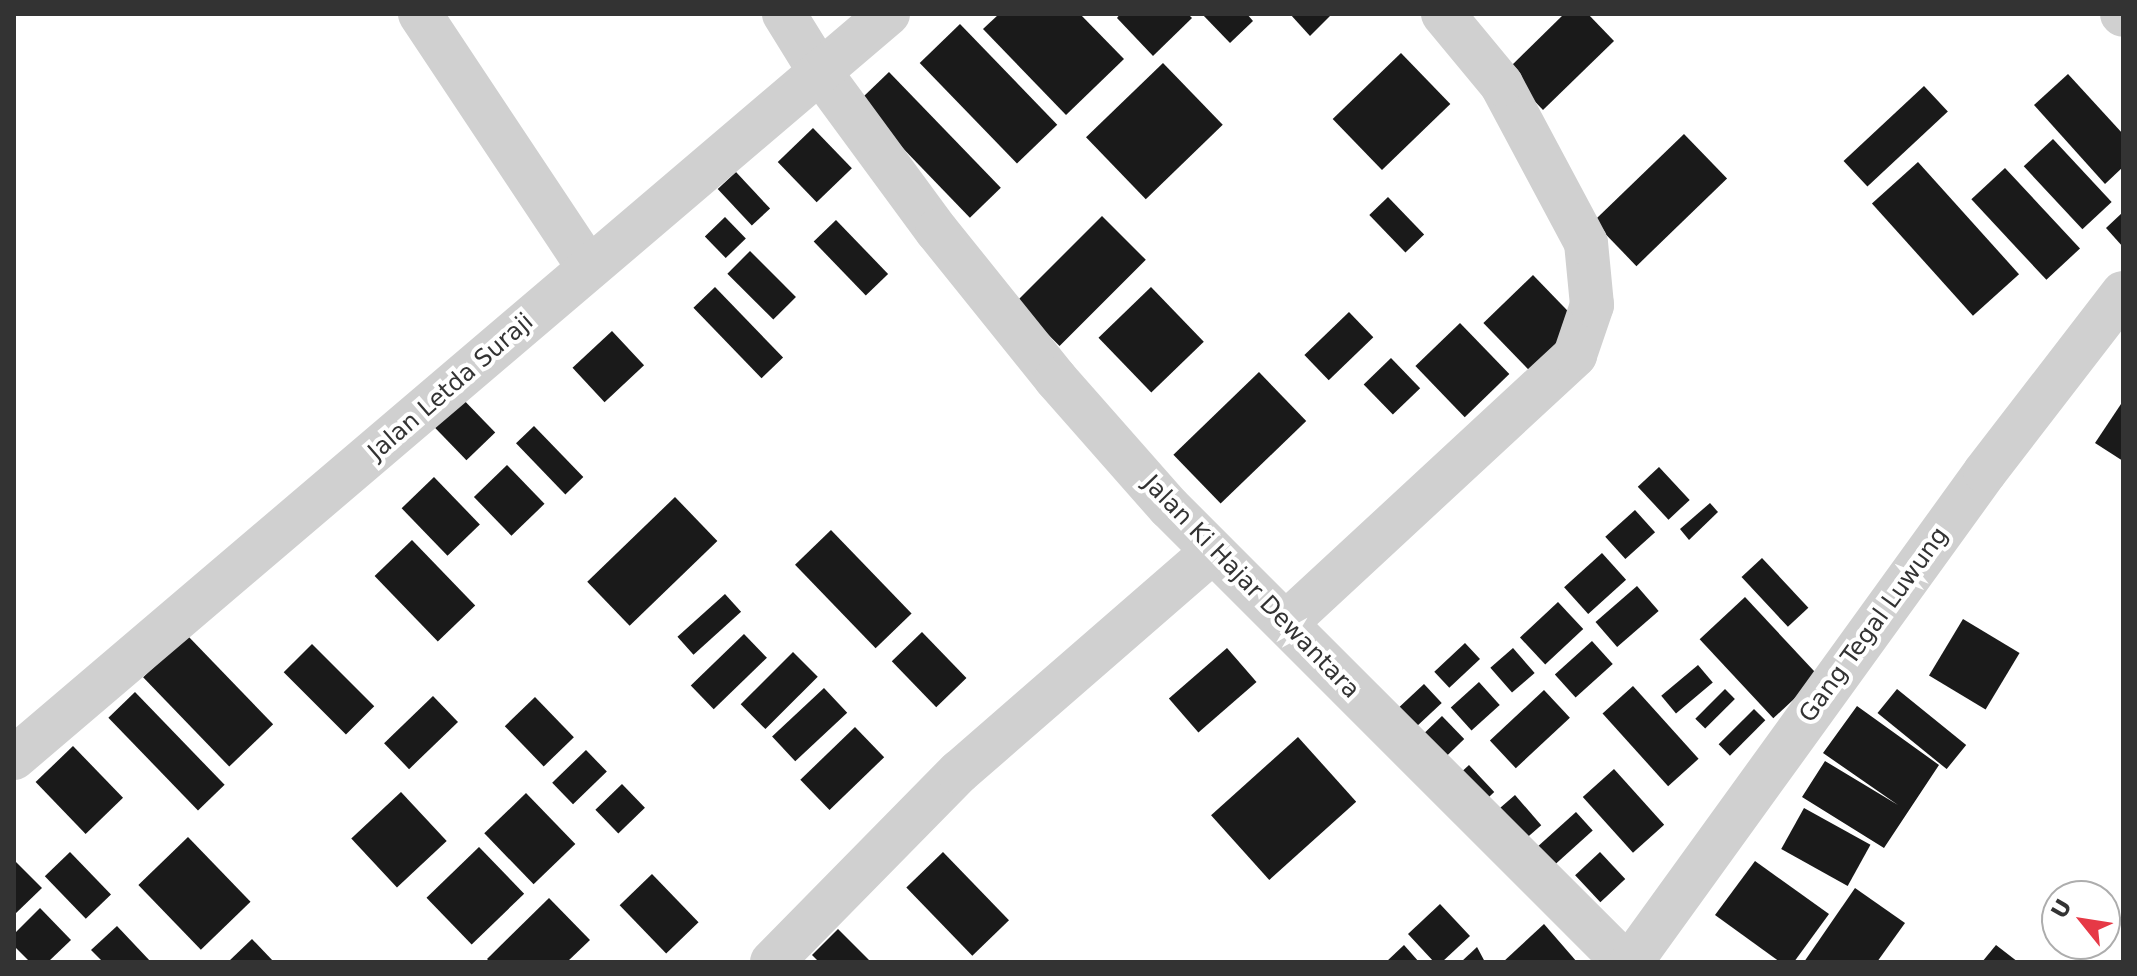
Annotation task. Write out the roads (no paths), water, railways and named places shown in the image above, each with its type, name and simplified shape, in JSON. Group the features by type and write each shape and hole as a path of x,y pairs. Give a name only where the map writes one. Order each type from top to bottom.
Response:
{"street":[{"path":"420,14 589,268"},
{"name":"Jalan Ki Hajar Dewantara","path":"784,14 820,72 937,231 1056,379 1211,553 1286,623 1624,962"},
{"name":"Jalan Letda Suraji","path":"14,758 888,14"},
{"path":"1286,623 1575,355 1592,305 1586,243 1501,84 1443,14"},
{"name":"Gang Tegal Luwung","path":"1631,962 1985,472 2123,293"},
{"path":"772,962 959,772 1211,553"}]}
